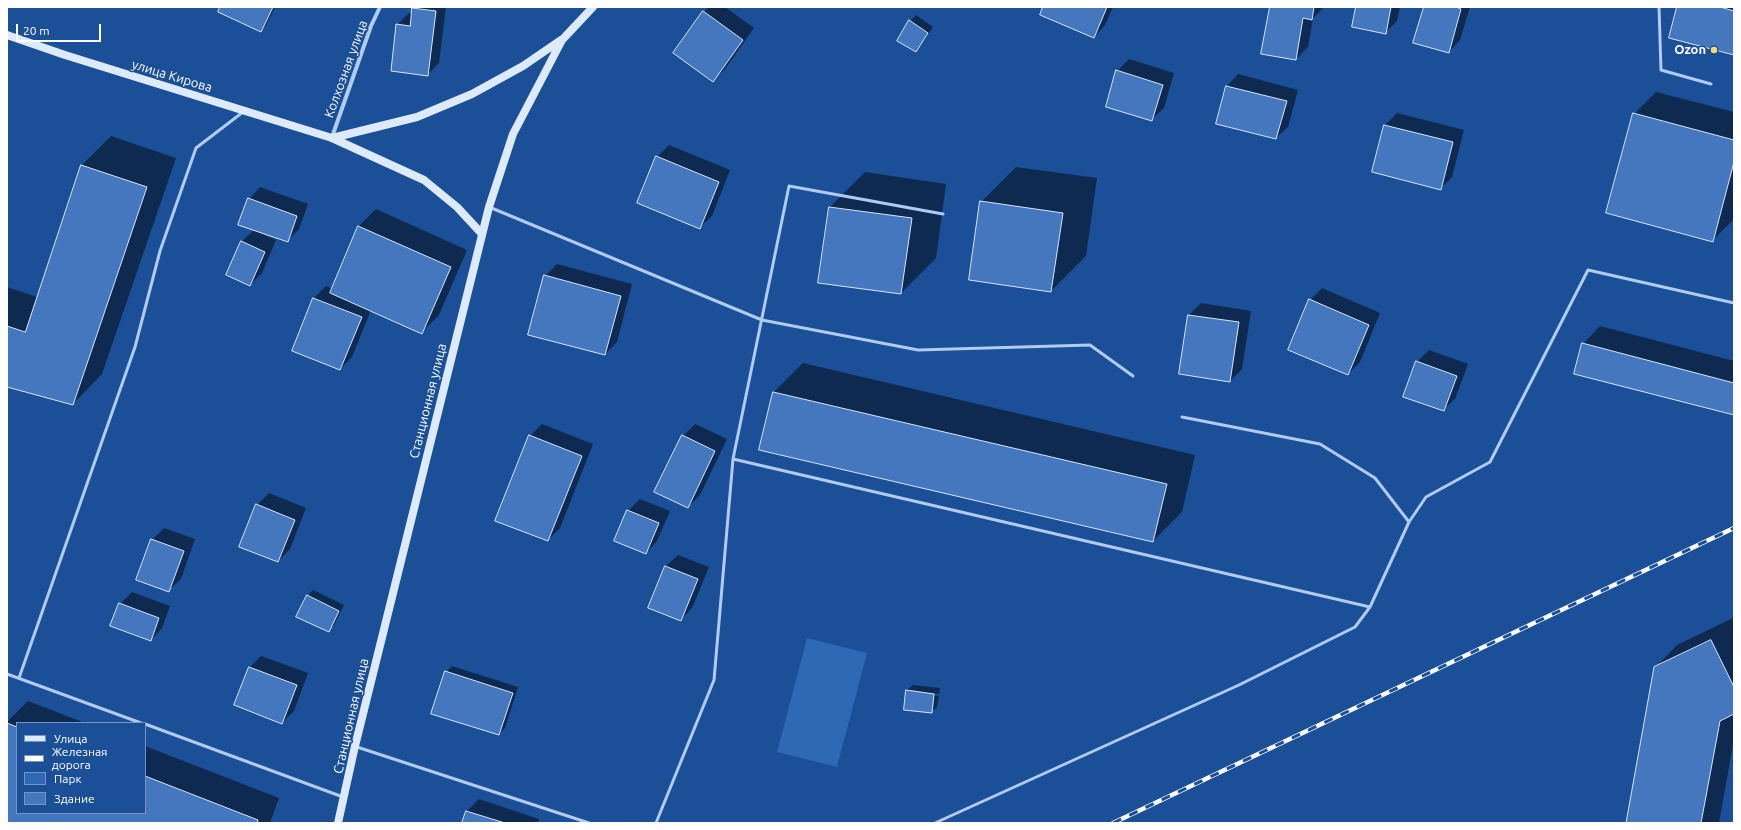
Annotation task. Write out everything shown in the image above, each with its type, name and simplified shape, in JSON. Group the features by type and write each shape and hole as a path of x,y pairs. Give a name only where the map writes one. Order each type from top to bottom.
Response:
{"main road":[{"name":"Станционная улица","path":"338,823 355,746 482,234 490,207 513,134 562,40 593,7"},
{"name":"улица Кирова","path":"7,35 65,55 332,138 424,180 458,207 482,234"},
{"path":"332,138 417,117 472,94 522,66 562,40"}],"street":[{"name":"Колхозная улица","path":"332,138 371,26 380,7"}],"lane":[{"path":"1659,7 1661,70 1711,84"},
{"path":"19,678 135,347 160,251 196,148 244,111"},
{"path":"656,823 714,680 733,459 789,186 943,214"},
{"path":"490,207 762,320 918,350 1090,345 1133,376"},
{"path":"935,823 1239,685 1355,627 1370,607 1409,522 1426,497 1490,462 1588,270 1734,303"},
{"path":"1182,417 1320,444 1375,478 1409,522"},
{"path":"733,459 1370,607"},
{"path":"7,674 138,722"},
{"path":"146,724 344,797"},
{"path":"355,746 589,823"}],"green space":[{"path":"807,638 867,653 837,767 777,752"}],"pier":[{"path":"7,7 16,7 7,18"}],"building":[{"path":"220,7 273,7 261,32 218,12"},
{"path":"1043,7 1107,7 1094,38 1040,15"},
{"path":"1270,7 1314,7 1312,20 1303,18 1296,60 1261,54"},
{"path":"1356,7 1391,7 1386,34 1352,27"},
{"path":"1424,7 1456,7 1461,9 1449,53 1413,43"},
{"path":"1677,7 1720,7 1734,11 1734,55 1669,38"},
{"path":"412,8 436,11 428,76 391,71 396,24 410,26"},
{"path":"703,11 743,40 713,82 673,53"},
{"path":"909,20 928,33 916,52 897,41"},
{"path":"1116,70 1163,85 1152,121 1106,107"},
{"path":"1226,86 1287,101 1276,139 1216,124"},
{"path":"1633,113 1734,140 1734,162 1713,242 1606,213"},
{"path":"1384,125 1453,142 1441,190 1372,172"},
{"path":"656,156 719,182 700,229 637,203"},
{"path":"81,165 147,187 73,405 7,387 7,326 25,332"},
{"path":"248,198 297,216 288,242 238,225"},
{"path":"980,201 1063,213 1051,292 969,280"},
{"path":"829,207 912,218 901,294 818,283"},
{"path":"358,226 451,267 422,334 330,293"},
{"path":"241,241 265,252 250,286 226,275"},
{"path":"544,275 621,296 605,355 528,335"},
{"path":"313,298 362,317 340,370 292,351"},
{"path":"1309,299 1369,325 1348,375 1288,350"},
{"path":"1188,315 1239,322 1230,382 1179,374"},
{"path":"1582,343 1734,383 1734,415 1574,374"},
{"path":"1416,361 1457,376 1444,411 1403,397"},
{"path":"773,392 1167,484 1153,542 759,450"},
{"path":"529,435 582,456 548,541 495,521"},
{"path":"682,435 715,451 688,508 654,492"},
{"path":"256,504 295,520 278,562 239,547"},
{"path":"627,510 659,523 646,554 614,541"},
{"path":"151,539 184,551 169,592 136,580"},
{"path":"665,566 698,579 681,621 648,608"},
{"path":"307,595 339,611 329,632 296,617"},
{"path":"119,603 159,618 151,641 110,626"},
{"path":"1711,640 1734,687 1734,714 1720,721 1701,823 1626,823 1654,667"},
{"path":"249,667 297,685 282,724 234,705"},
{"path":"445,671 513,693 499,735 431,714"},
{"path":"906,690 934,694 932,713 904,710"},
{"path":"7,723 16,727 16,814 146,814 146,776 258,820 257,823 7,822"},
{"path":"466,811 505,823 462,823"}],"railway":[{"path":"1113,823 1734,528"}],"place":[{"name":"Ozon","path":"1714,50"}]}
